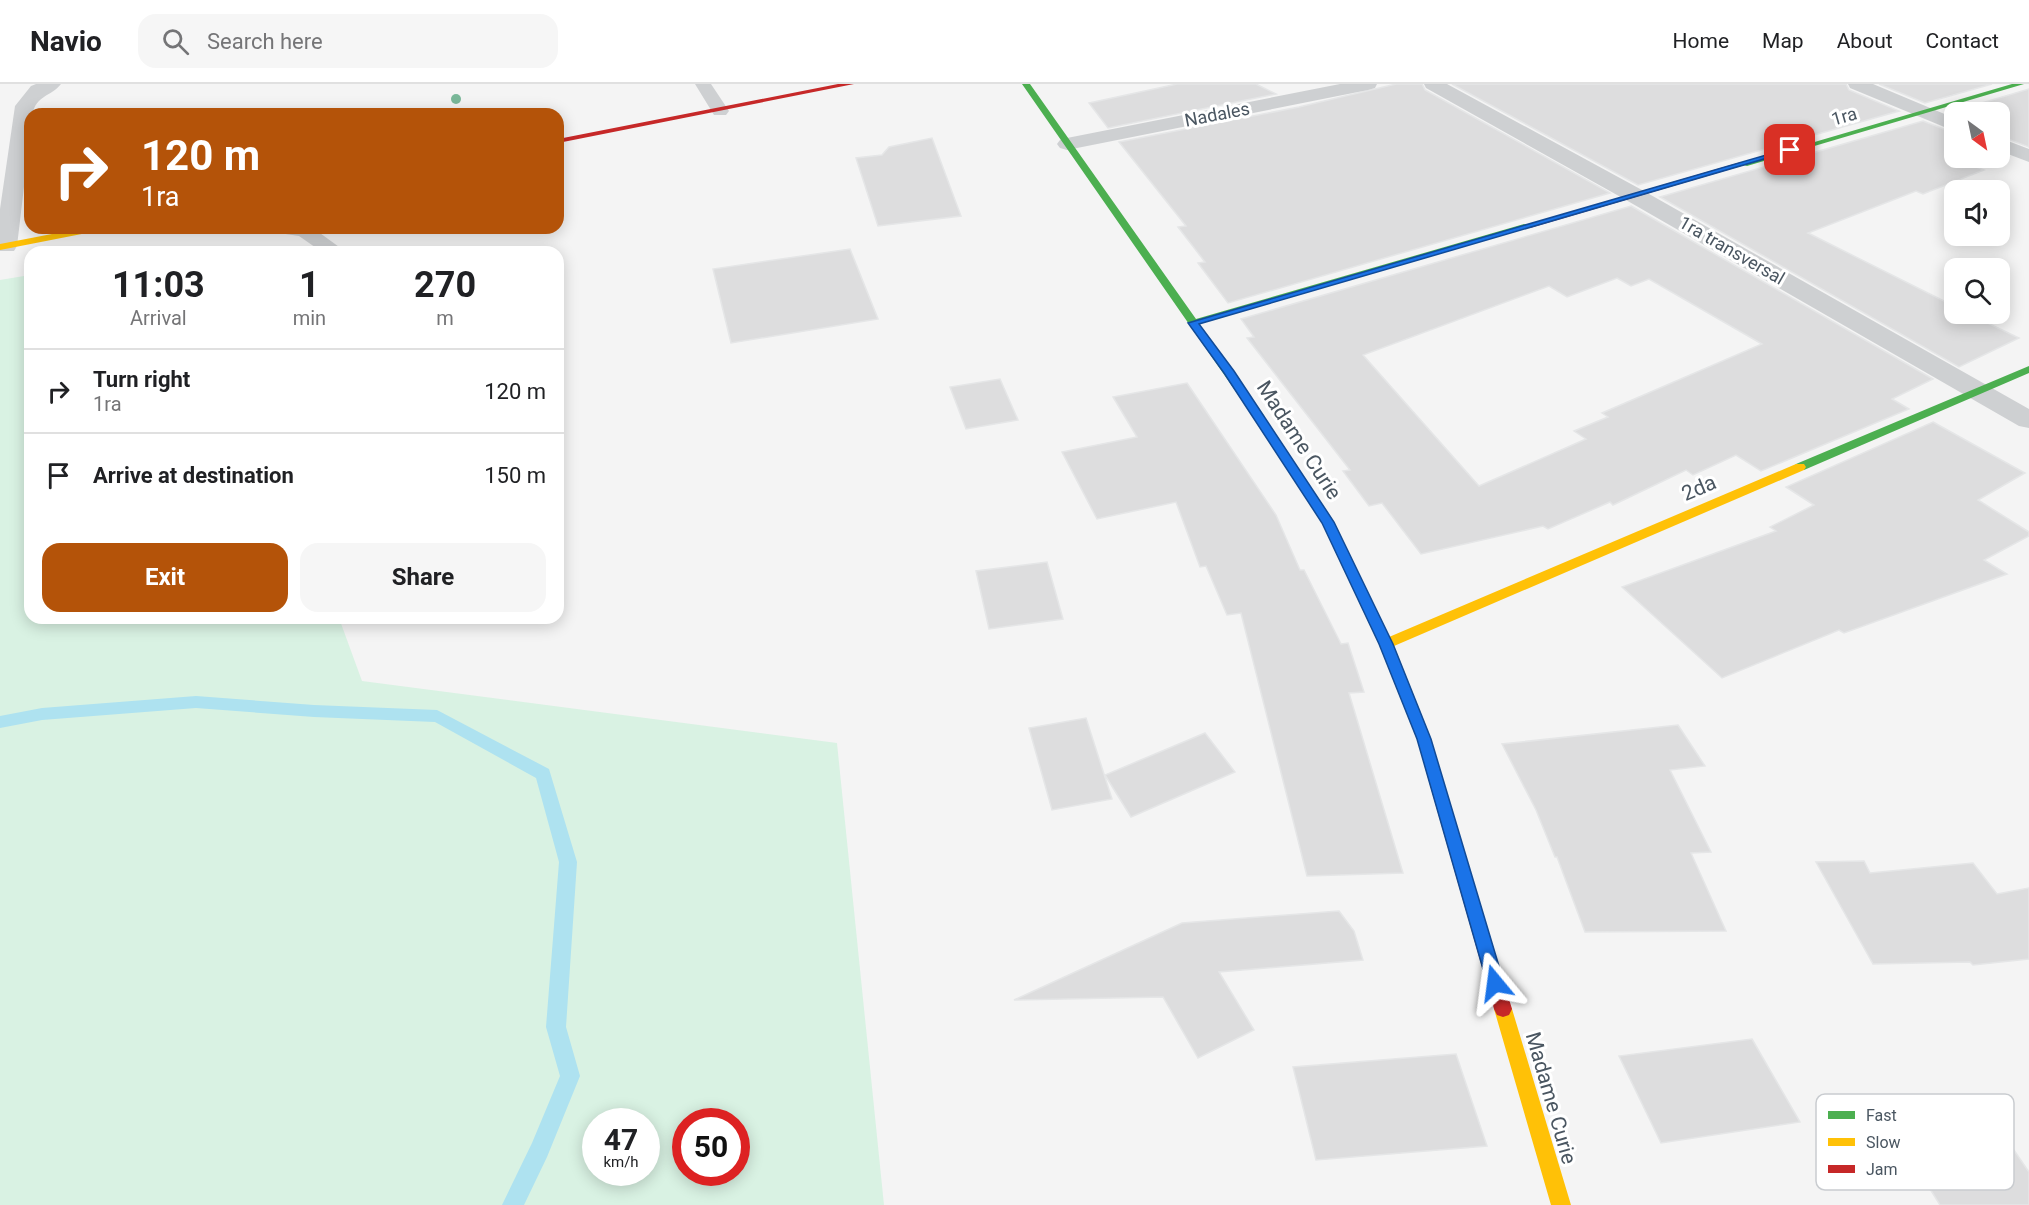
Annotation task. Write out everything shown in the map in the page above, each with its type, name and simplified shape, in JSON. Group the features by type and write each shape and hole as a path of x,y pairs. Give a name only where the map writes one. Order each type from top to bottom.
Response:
{"street":[{"path":"52,84 38,90 24,106 3,246 66,234"},
{"path":"564,140 849,84"},
{"name":"Madame Curie","path":"1026,84 1229,371 1328,522 1386,644 1424,739 1561,1205"},
{"name":"Nadales","path":"1067,144 1368,84"},
{"name":"1ra transversal","path":"1433,84 1634,195 2029,420"},
{"path":"1857,84 1944,121"},
{"name":"1ra","path":"1193,323 2020,84"},
{"path":"2010,148 2029,156"},
{"name":"2da","path":"1386,644 2029,369"}],"lane":[{"path":"703,84 720,111"},
{"path":"309,234 327,246"}],"green space":[{"path":"24,276 24,624 341,624 362,681 837,743 884,1205 0,1205 0,280"}],"building":[{"path":"1177,84 1256,84 1276,94 1108,128 1089,103"},
{"path":"1396,84 1422,84 1425,90 1610,193 1228,303 1198,263 1205,262 1178,227 1186,226 1119,142 1299,107"},
{"path":"1452,84 1846,84 1849,90 1899,111 1638,185"},
{"path":"1879,84 1992,84 1925,103"},
{"path":"2029,89 2029,147 2010,140 2010,102 1985,102"},
{"path":"1923,121 1944,129 1944,168 1984,170 1959,180 1944,180 1944,186 1923,194 1916,191 1808,233 1944,301 1944,324 1990,324 2019,338 1959,367 1660,197"},
{"path":"932,138 961,216 878,226 856,158 882,155 889,147"},
{"path":"1631,206 1933,379 1892,399 1909,409 1761,471 1736,455 1693,475 1686,470 1613,505 1610,502 1548,529 1543,526 1421,554 1382,503 1369,506 1343,471 1350,470 1247,338 1254,337 1241,319","holes":["1617,278 1631,286 1649,279 1762,344 1602,413 1608,417 1574,431 1586,439 1479,486 1363,355 1549,286 1567,297"]},
{"path":"850,249 878,319 731,343 713,269"},
{"path":"1000,379 1018,420 966,429 950,387"},
{"path":"1187,383 1276,515 1300,570 1304,570 1341,644 1348,643 1364,692 1349,693 1403,873 1307,876 1241,613 1227,615 1206,566 1200,567 1176,502 1097,519 1062,452 1137,437 1113,397"},
{"path":"1933,422 2025,473 1978,500 2029,532 2029,536 1984,560 2007,574 1844,633 1839,630 1722,678 1622,587 1776,531 1770,527 1814,505 1786,487"},
{"path":"1047,562 1063,619 989,629 976,571"},
{"path":"1086,718 1112,799 1052,810 1029,728"},
{"path":"1678,725 1705,766 1670,770 1711,852 1691,853 1726,931 1585,932 1557,857 1502,744"},
{"path":"1205,733 1235,772 1131,817 1105,775"},
{"path":"1864,861 1870,873 1973,863 1997,894 2029,888 2029,959 1973,965 1970,962 1873,964 1816,862"},
{"path":"1339,911 1354,931 1363,960 1219,972 1254,1030 1198,1058 1163,997 1014,1000 1182,923"},
{"path":"1752,1039 1800,1122 1661,1143 1619,1056"},
{"path":"1456,1054 1487,1146 1316,1160 1293,1067"},
{"path":"2014,1150 2029,1172 2029,1205 1940,1205 1931,1190 2014,1190"}],"waterway":[{"path":"0,722 42,714 196,702 314,711 437,716 543,774 568,862 556,1027 570,1076 540,1150 513,1205"}],"traffic: fast":[{"path":"1026,84 1259,417"},
{"path":"1744,164 2020,84"},
{"path":"1193,323 1527,226"},
{"path":"1800,467 2029,369"}],"traffic: slow":[{"path":"0,247 66,234"},
{"path":"1259,417 1328,522 1386,644 1424,739 1431,764"},
{"path":"1386,644 1800,467"},
{"path":"1503,1009 1561,1205"}],"traffic: jam":[{"path":"564,140 850,84"},
{"path":"1527,226 1744,164"},
{"path":"1431,764 1503,1009"}],"route":[{"path":"1495,983 1424,739 1386,644 1328,522 1229,371 1193,323 1790,150"}]}
